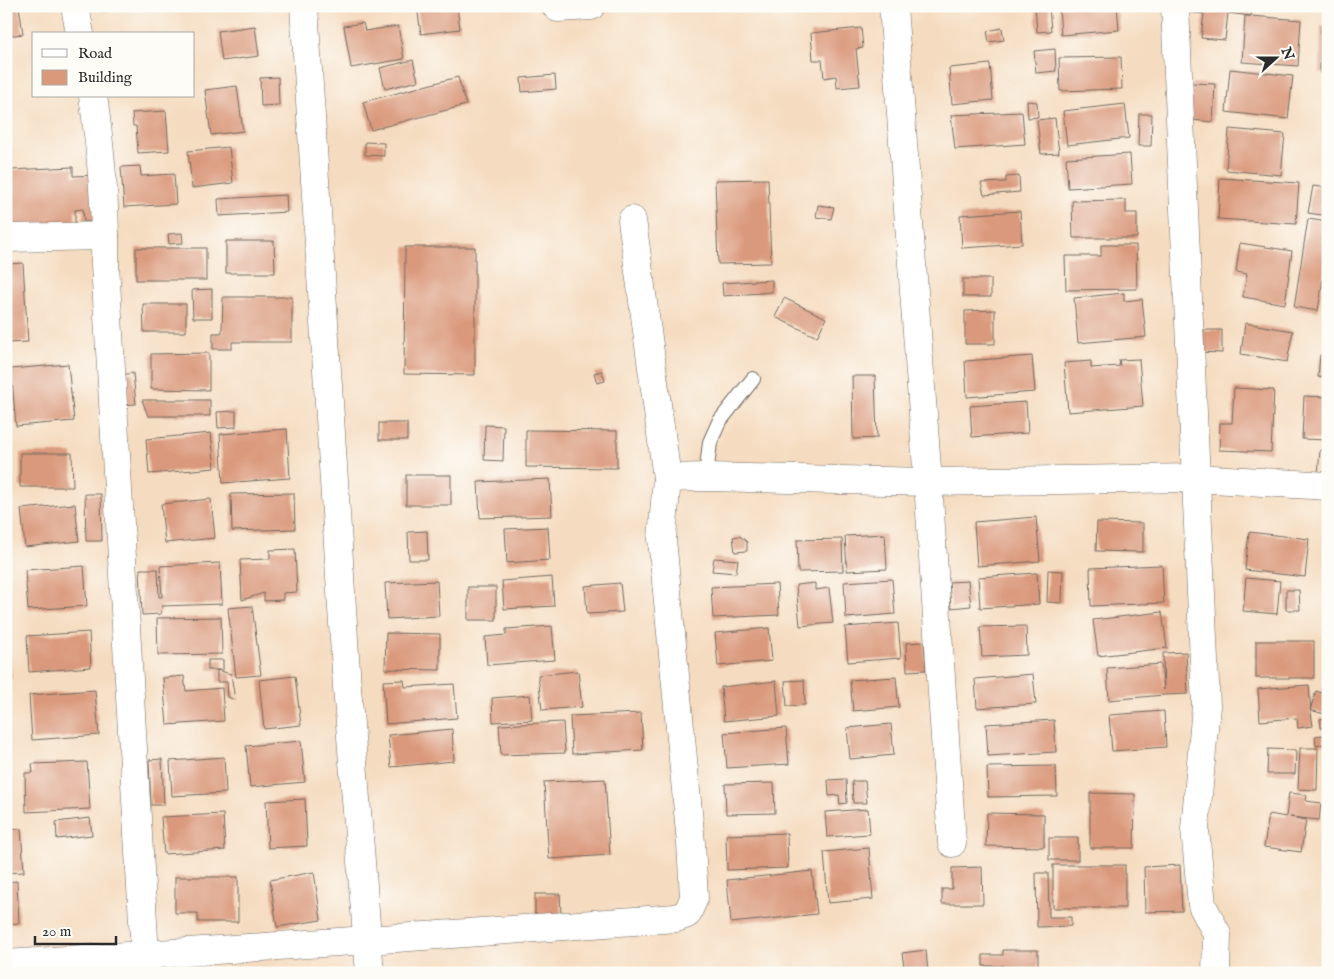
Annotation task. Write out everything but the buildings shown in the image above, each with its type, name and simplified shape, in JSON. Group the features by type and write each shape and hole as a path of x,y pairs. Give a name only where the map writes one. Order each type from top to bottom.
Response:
{"street":[{"path":"75,6 80,32"},
{"path":"304,6 348,687 370,973"},
{"path":"556,6 558,8 591,6"},
{"path":"893,6 952,843"},
{"path":"1175,6 1206,706 1195,829 1202,905 1217,934 1216,973"},
{"path":"93,98 98,130 105,236 104,264 146,964"},
{"path":"6,964 146,964 368,940 676,918 687,914 694,898 691,843 662,539 667,478 632,220"},
{"path":"6,238 105,236"},
{"path":"667,478 706,477 928,482 1196,478 1328,486"}],"lane":[{"path":"706,477 710,442 719,422 753,378"}]}
